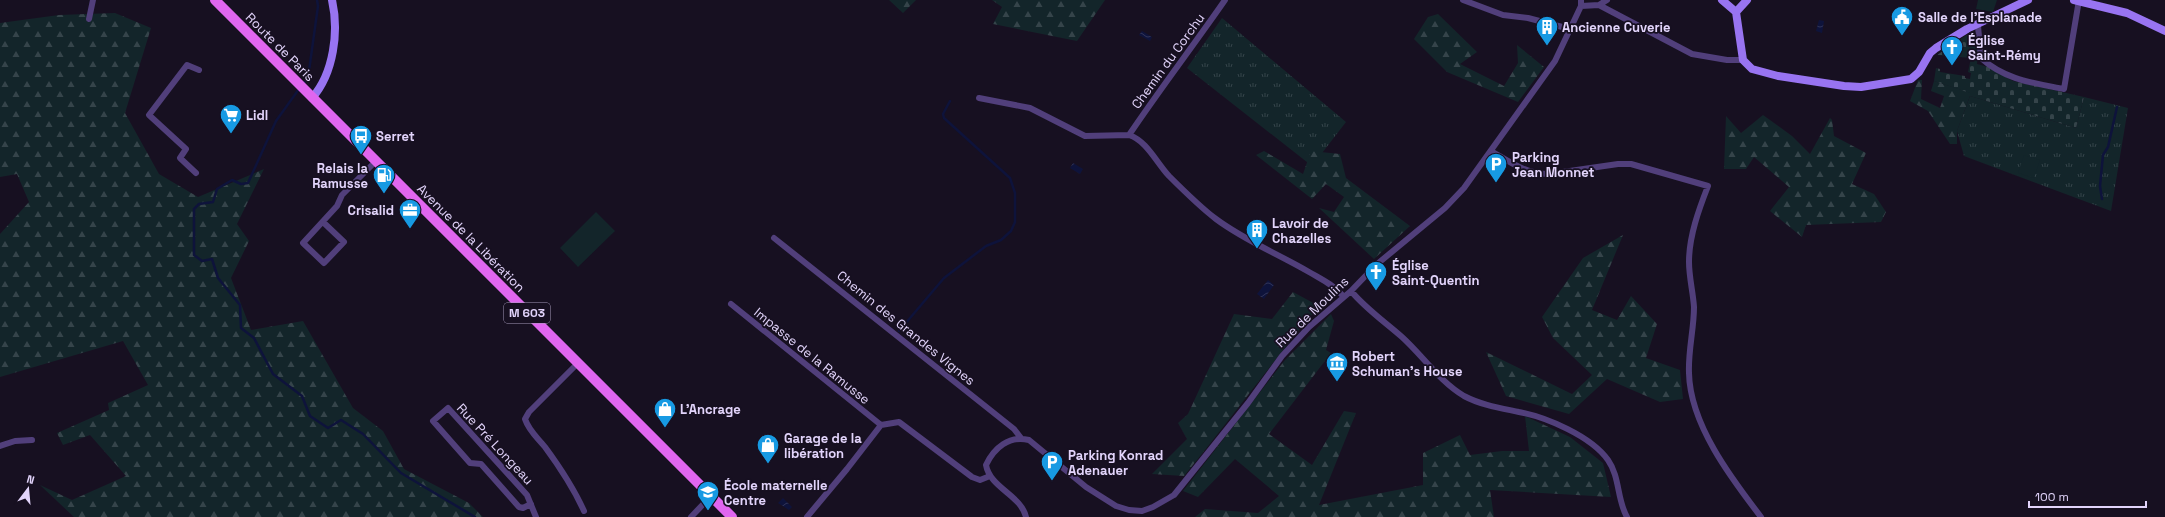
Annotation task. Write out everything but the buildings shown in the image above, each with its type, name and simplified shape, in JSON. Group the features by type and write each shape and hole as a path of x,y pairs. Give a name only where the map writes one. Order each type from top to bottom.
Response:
{"main road":[{"name":"Route de Paris","path":"215,0 311,97"},
{"name":"Avenue de la Libération","path":"311,97 732,517"}],"street":[{"path":"89,19 93,0"},
{"path":"311,97 320,88 326,74 336,38 336,23 332,0"},
{"name":"Chemin du Corchu","path":"1129,135 1163,83 1200,36 1225,0"},
{"path":"1462,0 1503,15 1528,18 1570,29"},
{"path":"1599,5 1607,0"},
{"path":"1722,0 1736,12 1743,60 1752,69 1778,76 1844,86 1869,86 1911,79 1919,72 1930,53 1936,48 1967,29 1978,26 2028,0"},
{"path":"1736,12 1747,0"},
{"path":"1978,26 1980,34 1981,58 1989,65 2013,79 2064,89 2078,0 2127,13 2165,31"},
{"path":"1581,3 1599,5 1692,54 1727,60 1743,60"},
{"name":"Rue de Moulins","path":"1021,438 1029,440 1080,482 1116,506 1129,510 1142,511 1171,498 1248,403 1282,356 1309,328 1343,296 1351,291 1381,260 1445,208 1464,188 1555,61 1581,3"},
{"path":"196,173 180,158 186,149 149,115 187,64 199,70"},
{"path":"979,98 1030,108 1085,136 1129,135 1145,146 1168,175 1214,218 1233,231 1280,254 1332,285 1343,296"},
{"path":"1491,151 1524,170 1539,174 1549,174 1618,164 1630,164 1708,186 1698,214 1690,255 1694,305 1689,373 1690,392 1706,434 1728,473 1761,517"},
{"path":"323,222 344,242 324,263 303,243 337,206 342,195 376,161"},
{"name":"Chemin des Grandes Vignes","path":"774,238 1014,429 1021,438"},
{"path":"1351,291 1358,300 1403,338 1454,390 1488,406 1519,412 1548,421 1568,430 1601,452 1613,470 1627,517"},
{"name":"Impasse de la Ramusse","path":"731,304 881,425"},
{"path":"578,363 529,412 525,419 528,427 544,446 584,511"},
{"name":"Rue Pré Longeau","path":"531,504 523,508 519,507 481,464 470,463 433,421 448,408 527,495 531,504 536,517"},
{"path":"807,517 881,425 899,422 972,477 980,480 990,476"},
{"path":"1021,438 1007,442 998,447 990,456 986,465 990,476 1022,507 1026,517"},
{"path":"0,446 15,441 32,440"},
{"path":"691,517 711,496"}],"green space":[{"path":"889,0 916,0 903,13"},
{"path":"992,0 1105,0 1077,41 993,24 1002,7"},
{"path":"1978,0 1997,0 1993,12 1976,9"},
{"path":"115,13 151,28 125,113 159,174 198,197 264,169 237,224 249,241 231,278 251,330 303,321 353,408 383,431 404,469 469,503 483,517 74,517 40,485 72,500 126,476 90,435 63,445 57,433 109,410 108,403 148,385 123,341 0,377 0,234 29,202 17,174 0,177 0,23 59,15"},
{"path":"1438,14 1477,52 1460,64 1504,86 1518,63 1517,45 1544,67 1518,102 1447,72 1414,39 1428,17"},
{"path":"1222,18 1346,122 1312,166 1187,68"},
{"path":"1968,34 1975,38 1978,51 1977,64 1988,67 2013,81 2084,97 2076,128 1970,96 1970,93 1934,81 1936,68 1940,69 1940,72 1965,76 1965,78 1970,79 1971,73 1968,72 1971,58 1937,55"},
{"path":"1918,80 1922,80 1921,99 1940,108 1944,96 1931,91 1934,81 1971,93 1957,131 1957,144 1950,144 1928,111 1910,101"},
{"path":"1970,96 2076,128 2084,97 2128,108 2111,211 1964,156 1957,131"},
{"path":"1763,115 1792,136 1810,154 1830,118 1832,120 1834,136 1866,153 1852,184 1874,194 1886,212 1881,222 1806,225 1802,237 1770,211 1789,187 1754,157 1746,169 1724,169 1726,116 1741,133"},
{"path":"1264,151 1303,174 1311,151 1340,154 1346,178 1410,226 1374,259 1319,208 1334,212 1344,197 1326,184 1312,199 1256,155"},
{"path":"2024,155 2040,160 2034,178 2018,173"},
{"path":"596,212 615,231 578,267 560,248"},
{"path":"1623,235 1592,310 1617,320 1631,296 1657,324 1646,358 1680,370 1683,399 1660,402 1607,379 1569,414 1506,396 1486,352 1572,394 1592,375 1553,338 1542,317 1583,258"},
{"path":"1293,292 1319,306 1184,476 1152,474 1187,439 1178,423 1188,414 1234,314 1272,319"},
{"path":"1331,314 1334,321 1326,350 1331,353 1269,434 1312,465 1344,411 1356,413 1319,505 1423,485 1423,453 1460,435 1470,455 1502,451 1529,451 1525,416 1570,437 1603,463 1611,497 1490,490 1494,517 1195,517 1205,509 1258,513 1279,496 1235,459 1198,497 1183,491 1285,360"}],"water":[{"path":"1819,20 1824,21 1822,33 1816,31"},
{"path":"1142,31 1152,37 1150,41 1139,35"},
{"path":"1073,163 1083,169 1080,174 1070,168"},
{"path":"1268,280 1274,285 1264,299 1257,294"},
{"path":"783,498 792,507 789,510 778,503"}],"waterway":[{"path":"302,85 308,78 318,6 317,0"},
{"path":"299,89 276,121 248,183 241,184 232,180 217,189 213,202 199,204 194,209 194,255 202,261 212,259 218,278 240,305 241,328 254,338 273,374 302,396 310,416 328,428 341,420 363,434 401,473 475,517"},
{"path":"899,331 944,278 986,246 1001,240 1011,231 1015,222 1015,193 1010,178 944,118 943,114 950,101"},
{"path":"2102,199 2100,186 2103,155 2108,147 2117,107"}],"place":[{"name":"Salle de l'Esplanade","path":"1902,36"},
{"name":"Ancienne Cuverie","path":"1547,46"},
{"name":"Église Saint-Rémy","path":"1952,66"},
{"name":"Lidl","path":"231,134"},
{"name":"Serret","path":"361,156"},
{"name":"Parking Jean Monnet","path":"1496,184"},
{"name":"Relais la Ramusse","path":"384,194"},
{"name":"Crisalid","path":"410,230"},
{"name":"Lavoir de Chazelles","path":"1257,250"},
{"name":"Église Saint-Quentin","path":"1376,292"},
{"name":"Robert Schuman's House","path":"1337,382"},
{"name":"L'Ancrage","path":"665,428"},
{"name":"Garage de la libération","path":"768,464"},
{"name":"Parking Konrad Adenauer","path":"1052,482"},
{"name":"École maternelle Centre","path":"708,512"}]}
